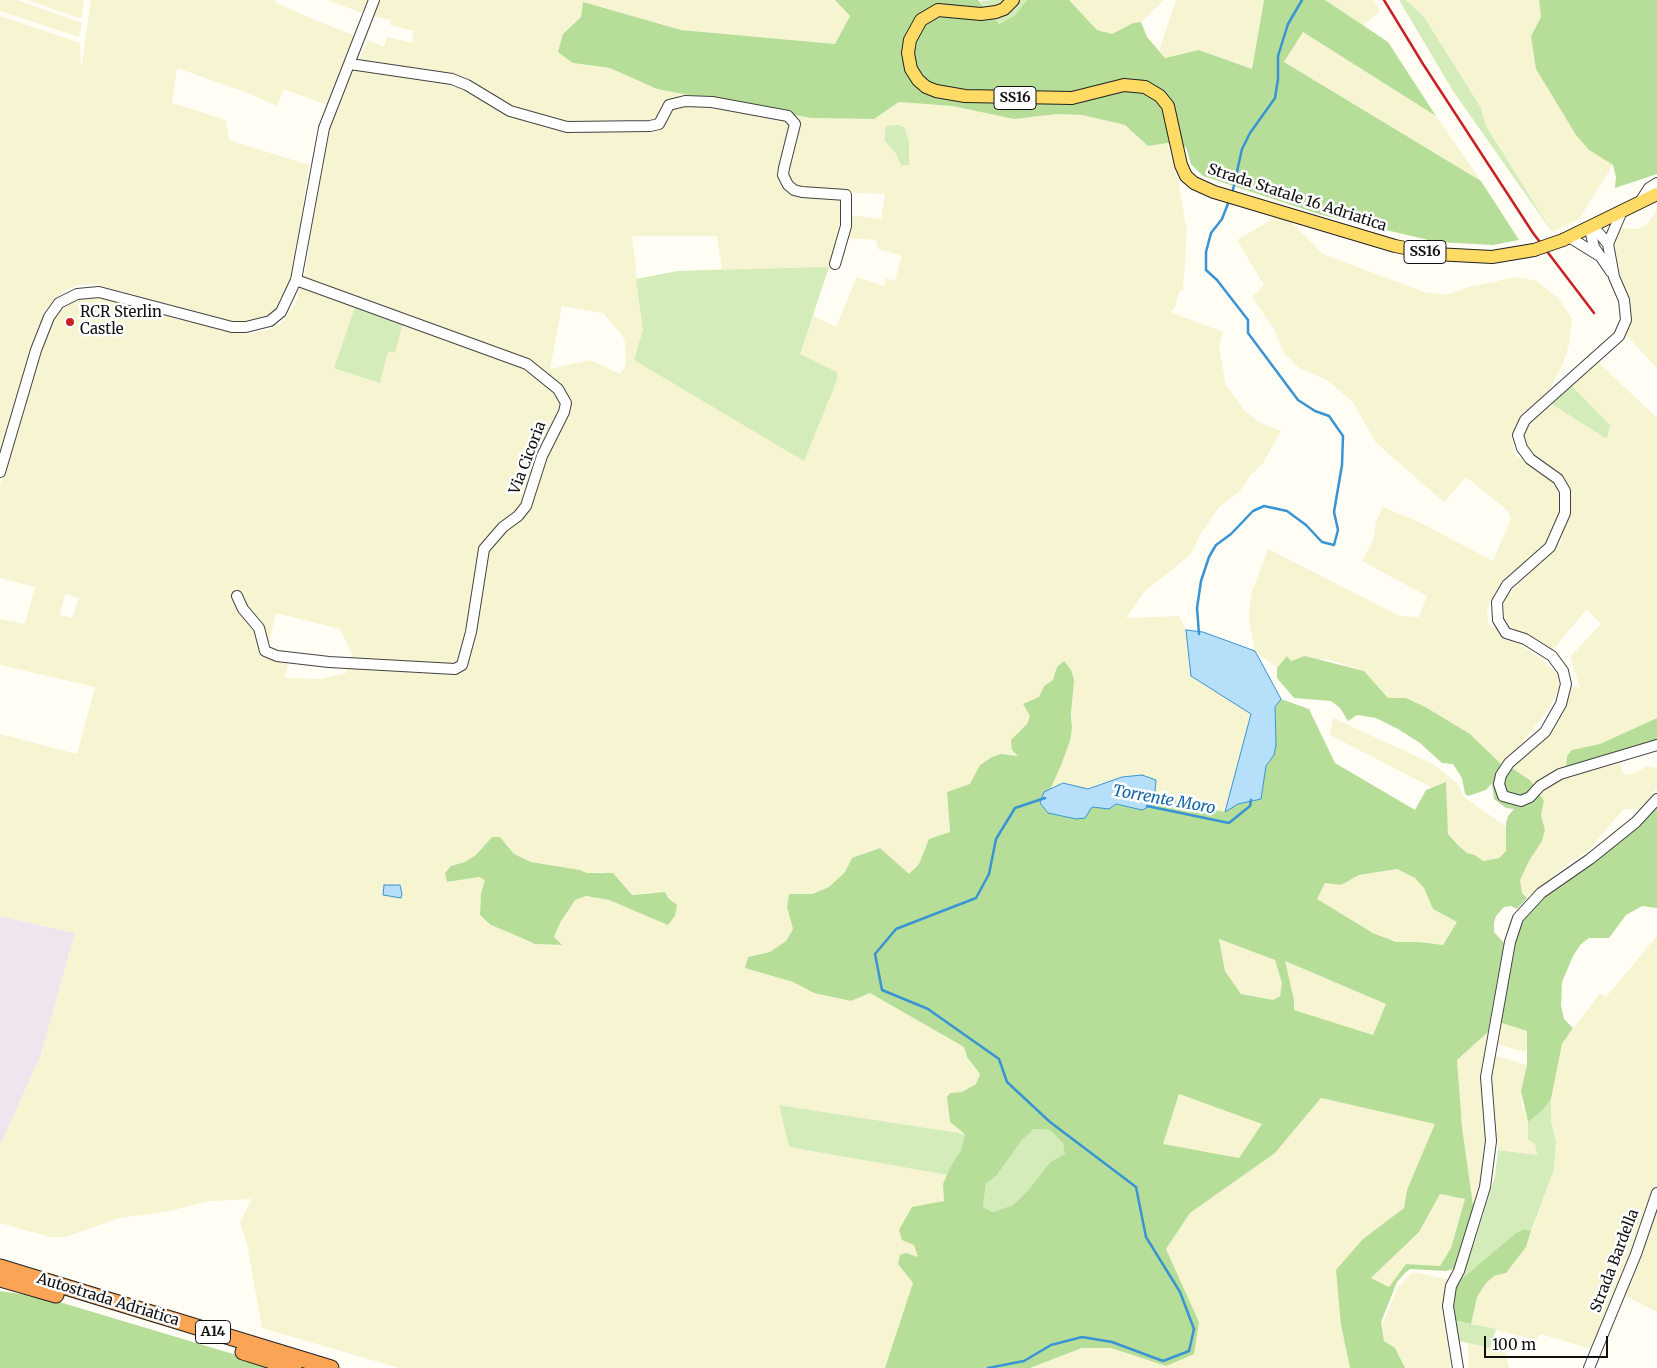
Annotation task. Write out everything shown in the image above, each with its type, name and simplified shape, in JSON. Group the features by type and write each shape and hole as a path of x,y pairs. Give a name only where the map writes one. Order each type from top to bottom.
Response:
{"highway":[{"name":"Autostrada Adriatica","path":"0,1267 94,1301 294,1368"},
{"name":"Autostrada Adriatica","path":"0,1279 94,1301 331,1368"}],"main road":[{"name":"Strada Statale 16 Adriatica","path":"1013,0 1004,9 996,12 981,14 938,10 921,20 915,27 908,53 911,69 918,80 926,87 936,91 965,96 1072,98 1124,85 1145,87 1160,96 1168,106 1181,166 1186,176 1194,183 1214,192 1320,224 1395,246 1435,254 1492,256 1534,250 1566,238 1622,211"},
{"name":"SS16","path":"1622,211 1657,194"}],"street":[{"path":"0,472 36,350 49,317 60,303 78,294 99,292 232,327 246,328 270,321 280,312 296,280 319,144 374,0"},
{"path":"350,64 452,79 467,85 510,111 567,127 650,126 659,124 669,105 684,101 712,102 788,116 793,119 795,124 783,176 788,185 802,192 846,196 846,226 835,264"},
{"path":"1640,202 1649,188 1657,183"},
{"path":"1608,244 1622,211"},
{"path":"1592,226 1608,244 1614,277"},
{"path":"1592,226 1590,234 1598,255 1614,277 1624,300 1626,320 1619,336 1525,420 1518,435 1522,448 1530,459 1558,479 1565,491 1565,513 1550,546 1507,585 1497,602 1498,620 1506,633 1525,640 1552,656 1563,671 1566,684 1561,704 1545,732 1509,763 1501,775 1499,784 1503,796 1521,801 1530,797 1545,783 1560,774 1657,745"},
{"path":"1566,238 1598,255"},
{"name":"Via Cicoria","path":"237,596 243,609 259,628 265,651 277,656 329,662 455,669 462,665 471,632 484,549 503,526 518,516 526,506 542,456 564,412 566,403 558,389 527,364 296,280"},
{"path":"1458,1368 1448,1306 1451,1286 1459,1271 1485,1187 1491,1141 1486,1077 1503,975 1518,918 1541,893 1590,859 1636,822 1657,798"},
{"name":"Strada Bardella","path":"1589,1368 1636,1254 1657,1193"}],"shaded area":[{"path":"0,0 17,0 82,23 79,37 0,11"},
{"path":"28,0 84,0 81,19"},
{"path":"91,0 275,0 274,2 356,36 327,105 284,89 277,106 248,93 177,68 172,103 226,120 229,140 309,165 293,277 281,306 272,315 263,319 239,323 94,284 77,285 63,292 45,310 0,459 0,16 80,43 81,70"},
{"path":"327,0 370,0 365,14"},
{"path":"379,0 835,0 850,15 836,44 681,30 583,3 581,17 563,34 573,63 610,68 657,89 811,118 874,119 899,102 952,106 1014,119 1057,114 1082,115 1125,125 1148,146 1167,143 1179,185 1187,231 1183,291 1180,290 1175,307 1170,312 1223,332 1219,348 1226,385 1244,410 1258,422 1281,431 1263,463 1250,476 1240,491 1220,506 1201,533 1190,555 1144,592 1126,618 1179,616 1186,630 1191,676 1251,714 1225,812 1156,796 1156,780 1102,785 1088,789 1063,783 1051,788 1070,741 1072,728 1072,698 1057,667 1053,680 1044,686 1039,698 1024,704 1030,716 1027,724 1018,732 1018,756 1001,754 980,765 971,784 947,792 950,833 929,839 919,864 909,875 880,848 852,858 845,872 829,887 812,894 789,894 787,907 793,929 786,941 770,952 747,957 745,968 793,982 814,993 851,1001 870,993 964,1047 967,1057 980,1074 976,1084 962,1092 950,1093 965,1134 779,1105 789,1147 948,1175 943,1184 945,1201 938,1202 914,1245 918,1257 906,1254 905,1273 914,1283 885,1368 399,1368 262,1328 247,1244 240,1222 252,1199 210,1201 169,1211 120,1218 65,1237 50,1237 0,1223 0,1146 41,1055 75,933 0,916 0,734 77,754 95,687 0,665 0,619 25,624 35,587 0,578 0,485 49,330 55,317 64,306 75,300 90,296 109,297 225,331 247,334 268,330 281,323 295,305 306,269 321,148 351,67 359,61 368,40 384,47 387,37 412,43 414,31 390,25 391,20 372,16","holes":["840,192 885,194 881,219 850,215 848,238 876,240 878,249 902,256 895,281 886,278 884,286 857,277 836,327 812,315 837,244 841,214","632,236 717,236 722,269 678,271 637,279","562,306 603,313 622,335 625,342 626,365 620,374 590,360 550,369","65,594 79,598 72,618 60,615","276,613 340,629 352,654 346,673 320,679 285,678 289,659 266,654","492,837 508,845 514,854 531,862 580,870 587,873 603,872 632,895 651,892 668,924 609,900 586,896 575,900 560,923 554,937 561,945 535,944 491,925 480,904 486,880 479,877 448,882 451,866 465,862 476,855"]},
{"path":"1069,0 1164,0 1141,22 1133,23 1112,34 1097,30"},
{"path":"1176,0 1264,0 1252,69 1199,50 1165,58 1159,51"},
{"path":"1325,0 1374,0 1380,11 1362,26"},
{"path":"1406,0 1539,0 1541,17 1531,36 1562,113 1589,150 1613,165 1579,219 1552,232 1486,126 1481,108 1424,17"},
{"path":"1303,32 1436,116 1481,181 1284,62"},
{"path":"1657,209 1657,368 1626,335 1631,314 1629,300 1614,267 1611,252 1617,228 1639,229 1649,222"},
{"path":"1286,217 1323,254 1424,292 1446,295 1469,287 1516,277 1537,281 1558,298 1572,319 1569,345 1562,366 1548,391 1520,416 1512,435 1514,454 1552,480 1561,491 1561,511 1545,544 1495,591 1487,609 1488,624 1534,654 1558,674 1559,688 1550,707 1503,767 1470,734 1406,698 1388,698 1364,671 1327,659 1291,661 1287,656 1277,668 1255,651 1249,619 1251,594 1268,549 1400,616 1419,617 1427,596 1362,561 1373,541 1376,522 1383,507 1417,521 1493,561 1511,519 1508,511 1466,477 1444,502 1376,443 1353,402 1327,380 1299,368 1284,353 1274,329 1252,297 1264,285 1237,240 1275,218"},
{"path":"1597,361 1657,418 1657,718 1600,744 1572,751 1566,769 1536,788 1531,781 1512,768 1556,723 1572,686 1580,688 1570,657 1601,624 1587,609 1550,653 1517,632 1508,623 1503,613 1505,598 1560,543 1570,502 1568,484 1532,456 1525,444 1524,435 1531,421 1550,403 1607,439 1610,425 1571,385"},
{"path":"1333,718 1433,764 1458,784 1463,796 1506,827 1506,851 1499,858 1483,861 1475,855 1467,853 1448,834 1446,782 1431,787 1330,735"},
{"path":"1620,761 1622,772 1626,775 1637,772 1647,766 1657,768 1657,788 1640,809 1624,809 1587,852 1571,861 1527,898 1522,893 1519,880 1542,841 1545,831 1541,815 1544,801 1538,792 1557,779"},
{"path":"1397,869 1415,878 1424,888 1433,909 1457,922 1443,945 1396,942 1373,933 1317,899 1325,883 1341,885 1359,875"},
{"path":"0,916 75,933 41,1055 0,1146"},
{"path":"1657,936 1657,1181 1627,1267 1592,1349 1540,1334 1537,1340 1471,1324 1477,1297 1486,1283 1493,1276 1506,1273 1526,1247 1554,1170 1556,1142 1551,1121 1551,1099 1562,1044 1600,993 1606,997"},
{"path":"1219,939 1275,960 1282,983 1280,996 1273,1000 1241,994 1225,971"},
{"path":"1284,961 1386,1004 1373,1035 1293,1010 1294,1000"},
{"path":"1499,1022 1527,1031 1528,1042 1525,1052 1496,1044"},
{"path":"1488,1032 1481,1069 1487,1150 1482,1188 1474,1212 1462,1127 1456,1060"},
{"path":"1493,1055 1527,1065 1521,1091 1522,1105 1528,1122 1528,1140 1535,1144 1537,1155 1498,1150 1492,1072"},
{"path":"1179,1094 1262,1124 1239,1158 1162,1144"},
{"path":"1321,1098 1436,1124 1407,1190 1404,1208 1363,1239 1341,1325 1350,1368 1030,1368 1082,1348 1111,1348 1166,1366 1199,1322 1166,1249 1190,1213 1275,1153"},
{"path":"1440,1194 1465,1199 1451,1248 1440,1266 1406,1264 1389,1287 1371,1278 1419,1232"},
{"path":"1657,1201 1657,1312 1624,1295"},
{"path":"1413,1272 1451,1280 1442,1310 1451,1368 1405,1368 1395,1348 1384,1341 1382,1326 1398,1287"},
{"path":"1468,1343 1505,1352 1509,1368 1469,1368"}],"green space":[{"path":"835,0 978,0 999,24 1015,15 1027,0 1069,0 1097,30 1112,34 1133,23 1141,22 1147,37 1165,58 1199,50 1252,69 1264,0 1325,0 1388,42 1436,116 1303,32 1284,62 1481,181 1519,240 1493,245 1437,242 1322,215 1203,176 1191,164 1186,147 1167,143 1148,146 1125,125 1082,115 1057,114 1014,119 952,106 899,102 874,119 811,118 657,89 610,68 573,63 558,52 563,34 581,17 583,2 681,30 835,44 850,16"},
{"path":"1027,0 1015,15 998,24 980,1"},
{"path":"1399,0 1406,0 1424,17 1481,108 1486,126 1552,232 1453,91"},
{"path":"1539,0 1657,0 1657,174 1615,188 1616,177 1613,165 1589,150 1576,135 1536,69 1531,36 1541,17"},
{"path":"898,125 904,127 909,141 909,165 901,165 895,152 884,140 886,126"},
{"path":"829,267 800,354 837,372 837,380 804,461 634,360 643,330 636,279 678,271"},
{"path":"356,305 403,322 395,353 388,351 380,383 334,368"},
{"path":"1571,385 1610,425 1607,439 1550,403"},
{"path":"1287,656 1291,661 1305,656 1364,671 1388,698 1406,698 1427,708 1470,734 1503,766 1512,768 1531,781 1544,801 1541,815 1545,830 1542,841 1520,880 1522,893 1527,898 1517,909 1511,906 1504,907 1496,916 1494,923 1494,932 1504,943 1488,1032 1457,1060 1462,1127 1474,1212 1461,1254 1454,1269 1446,1271 1410,1269 1405,1273 1397,1282 1381,1322 1384,1341 1395,1348 1405,1368 1350,1368 1341,1325 1336,1270 1363,1239 1404,1208 1407,1190 1435,1124 1321,1098 1275,1153 1190,1213 1166,1249 1199,1322 1194,1354 1166,1366 1111,1348 1082,1348 1030,1368 885,1368 913,1283 898,1264 900,1255 906,1253 918,1257 914,1245 902,1240 899,1230 912,1207 944,1201 943,1184 961,1150 965,1134 950,1122 947,1097 950,1093 962,1092 976,1084 980,1074 967,1057 964,1047 870,993 851,1001 814,993 793,982 745,968 748,957 770,952 786,941 793,929 787,907 789,894 812,894 829,887 845,872 852,858 880,848 909,874 919,864 929,839 950,832 947,792 970,784 980,765 992,757 1001,754 1018,756 1012,750 1011,740 1027,724 1030,716 1023,704 1039,697 1044,686 1053,680 1057,667 1064,661 1071,670 1074,680 1071,714 1072,728 1070,741 1061,765 1051,788 1044,792 1040,803 1048,813 1076,819 1092,807 1116,804 1142,809 1154,804 1156,796 1225,812 1238,804 1261,799 1266,766 1274,755 1276,732 1275,707 1281,699 1309,709 1335,763 1415,810 1426,790 1446,782 1448,834 1467,853 1475,855 1483,861 1499,858 1506,851 1506,823 1508,816 1514,809 1506,808 1494,799 1492,783 1486,790 1468,796 1465,794 1462,778 1453,764 1442,763 1420,743 1376,718 1357,715 1348,721 1340,708 1331,701 1294,698 1277,678 1277,668","holes":["1397,869 1415,878 1424,888 1433,909 1457,922 1443,945 1396,942 1373,933 1317,899 1325,883 1341,885 1359,875","1219,939 1275,960 1282,983 1280,996 1273,1000 1241,994 1225,971","1285,961 1386,1004 1373,1035 1294,1010 1294,1000","1179,1094 1262,1124 1239,1158 1163,1144","1034,1129 1050,1130 1063,1143 1065,1154 1050,1162 1030,1188 1013,1205 993,1212 983,1207 986,1184 997,1175 1022,1140","1440,1194 1465,1199 1451,1248 1440,1266 1406,1264 1389,1287 1371,1278 1419,1232"]},
{"path":"1657,718 1657,742 1566,769 1567,756 1572,750 1600,744"},
{"path":"1657,806 1657,908 1642,906 1626,915 1609,938 1589,938 1581,944 1573,956 1562,982 1561,1005 1564,1019 1573,1028 1562,1044 1551,1099 1543,1110 1528,1122 1521,1091 1527,1065 1527,1031 1499,1022 1514,940 1526,916 1547,895"},
{"path":"492,837 500,837 514,854 531,862 580,870 587,873 613,873 632,895 665,892 669,899 677,905 675,916 668,925 609,900 586,896 575,900 560,923 554,937 562,945 535,944 491,925 480,915 481,893 485,880 479,877 447,882 445,873 451,866 465,862 476,855"},
{"path":"1551,1099 1551,1121 1556,1142 1554,1170 1531,1231 1524,1229 1453,1286 1475,1241 1495,1176 1498,1150 1537,1155 1535,1144 1528,1140 1528,1122 1543,1110"},
{"path":"779,1105 965,1134 961,1150 948,1175 789,1147"},
{"path":"1034,1129 1050,1130 1063,1143 1066,1154 1050,1162 1030,1188 1013,1205 993,1212 983,1207 986,1184 997,1175 1022,1140"},
{"path":"1524,1229 1531,1231 1526,1247 1506,1273 1494,1276 1486,1283 1477,1297 1471,1324 1453,1320 1451,1300 1453,1286 1515,1234"},
{"path":"0,1291 46,1298 280,1368 0,1368"},
{"path":"1455,1321 1496,1329 1490,1348 1459,1341"}],"water":[{"path":"1186,630 1203,632 1255,651 1281,699 1275,707 1276,745 1274,755 1266,766 1261,799 1238,804 1225,812 1251,714 1191,676"},
{"path":"1142,775 1156,780 1154,804 1142,810 1116,804 1109,809 1092,807 1085,818 1076,819 1048,813 1040,803 1044,792 1063,783 1088,789 1122,777"},
{"path":"384,885 400,885 401,898 383,895"}],"waterway":[{"name":"Torrente Moro","path":"1232,194 1242,149 1250,133 1275,98 1278,79 1278,56 1288,24 1302,0"},
{"name":"Torrente Moro","path":"1199,634 1197,608 1201,581 1209,557 1216,545 1231,534 1253,511 1264,506 1287,511 1306,525 1322,542 1334,545 1338,530 1334,512 1342,465 1343,436 1329,416 1315,411 1298,400 1248,333 1248,320 1217,280 1206,270 1206,252 1211,233 1222,219 1229,201"},
{"name":"Torrente Moro","path":"988,1368 1024,1361 1051,1345 1082,1337 1112,1342 1163,1361 1189,1351 1194,1329 1180,1292 1146,1237 1136,1187 1050,1122 1007,1082 999,1059 928,1009 882,990 875,954 896,929 976,898 989,874 996,839 1015,808 1045,798"},
{"name":"Torrente Moro","path":"1147,806 1229,823 1250,806 1251,800"}],"railway":[{"path":"1384,0 1423,64 1533,233 1594,313"}],"place":[{"name":"RCR Sterlin Castle","path":"70,322"}]}
